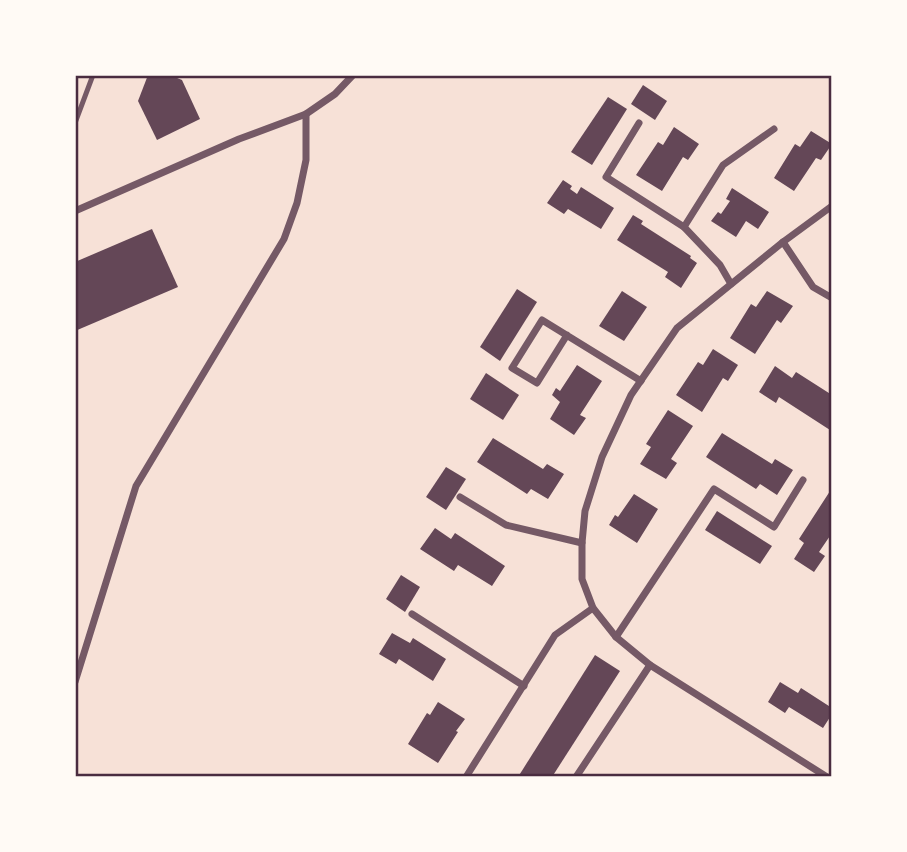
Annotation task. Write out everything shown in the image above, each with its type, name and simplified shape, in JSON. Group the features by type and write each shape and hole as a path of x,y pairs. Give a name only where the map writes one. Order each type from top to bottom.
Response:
{"street":[{"path":"75,211 239,139 306,114 335,94 353,75"},
{"path":"75,682 136,486 284,239 297,203 306,160 306,114"},
{"path":"639,123 606,177 684,227 720,265 731,284"},
{"path":"684,227 723,165 774,129"},
{"path":"827,777 650,665 616,637 593,608 582,579 582,543 585,511 603,457 631,395 677,328 832,206"},
{"path":"783,242 813,287 832,298"},
{"path":"567,335 537,383 512,368 542,320 567,335 641,381"},
{"path":"616,637 714,489 774,527 803,480"},
{"path":"460,497 506,525 582,543"},
{"path":"466,777 555,635 593,608"},
{"path":"412,614 524,686"},
{"path":"576,777 650,665"}],"lane":[{"path":"75,124 93,75"}],"building":[{"path":"148,75 170,75 182,80 200,119 157,140 138,101"},
{"path":"643,85 667,101 655,120 631,104"},
{"path":"608,97 627,109 592,165 571,152"},
{"path":"674,127 699,144 688,160 683,157 662,191 636,175 658,142 663,145"},
{"path":"811,131 832,144 821,160 816,158 794,191 774,178 795,144 800,147"},
{"path":"563,180 572,186 570,189 577,194 581,187 614,208 601,229 568,209 564,214 547,203"},
{"path":"732,188 769,212 758,229 746,221 736,237 711,221 718,212 721,214 730,201 726,199"},
{"path":"633,215 643,221 641,224 691,256 697,263 681,288 665,277 668,272 617,240"},
{"path":"152,229 178,287 75,331 75,262"},
{"path":"517,289 537,302 500,361 480,347"},
{"path":"622,291 647,307 624,341 599,326"},
{"path":"767,291 793,306 781,323 777,320 755,354 730,338 751,304 756,307"},
{"path":"713,349 738,365 728,381 723,378 702,412 676,395 698,362 703,365"},
{"path":"577,365 602,381 580,415 586,418 574,435 550,419 560,402 552,395 556,388 560,391"},
{"path":"775,366 792,378 796,372 832,395 830,430 779,397 776,403 759,392"},
{"path":"486,373 519,395 503,420 470,399"},
{"path":"668,410 693,426 671,459 677,463 666,479 640,464 651,447 646,444"},
{"path":"722,433 772,464 775,459 793,470 777,495 760,484 756,489 706,457"},
{"path":"493,438 543,469 547,464 564,474 548,499 531,489 527,494 477,462"},
{"path":"446,467 466,479 446,510 426,497"},
{"path":"832,488 832,533 819,552 825,556 814,572 794,559 804,543 799,539"},
{"path":"634,494 658,509 637,543 609,525"},
{"path":"717,511 772,546 760,564 705,530"},
{"path":"435,528 451,539 455,533 505,566 492,586 458,565 454,571 420,549"},
{"path":"401,575 420,587 405,612 386,599"},
{"path":"392,633 410,643 413,638 446,659 433,681 399,659 396,664 379,654"},
{"path":"595,655 620,671 552,777 518,777"},
{"path":"780,682 798,693 801,688 832,708 832,714 823,728 789,707 785,713 768,702"},
{"path":"438,702 465,719 438,763 408,744 427,713 430,715"}]}
